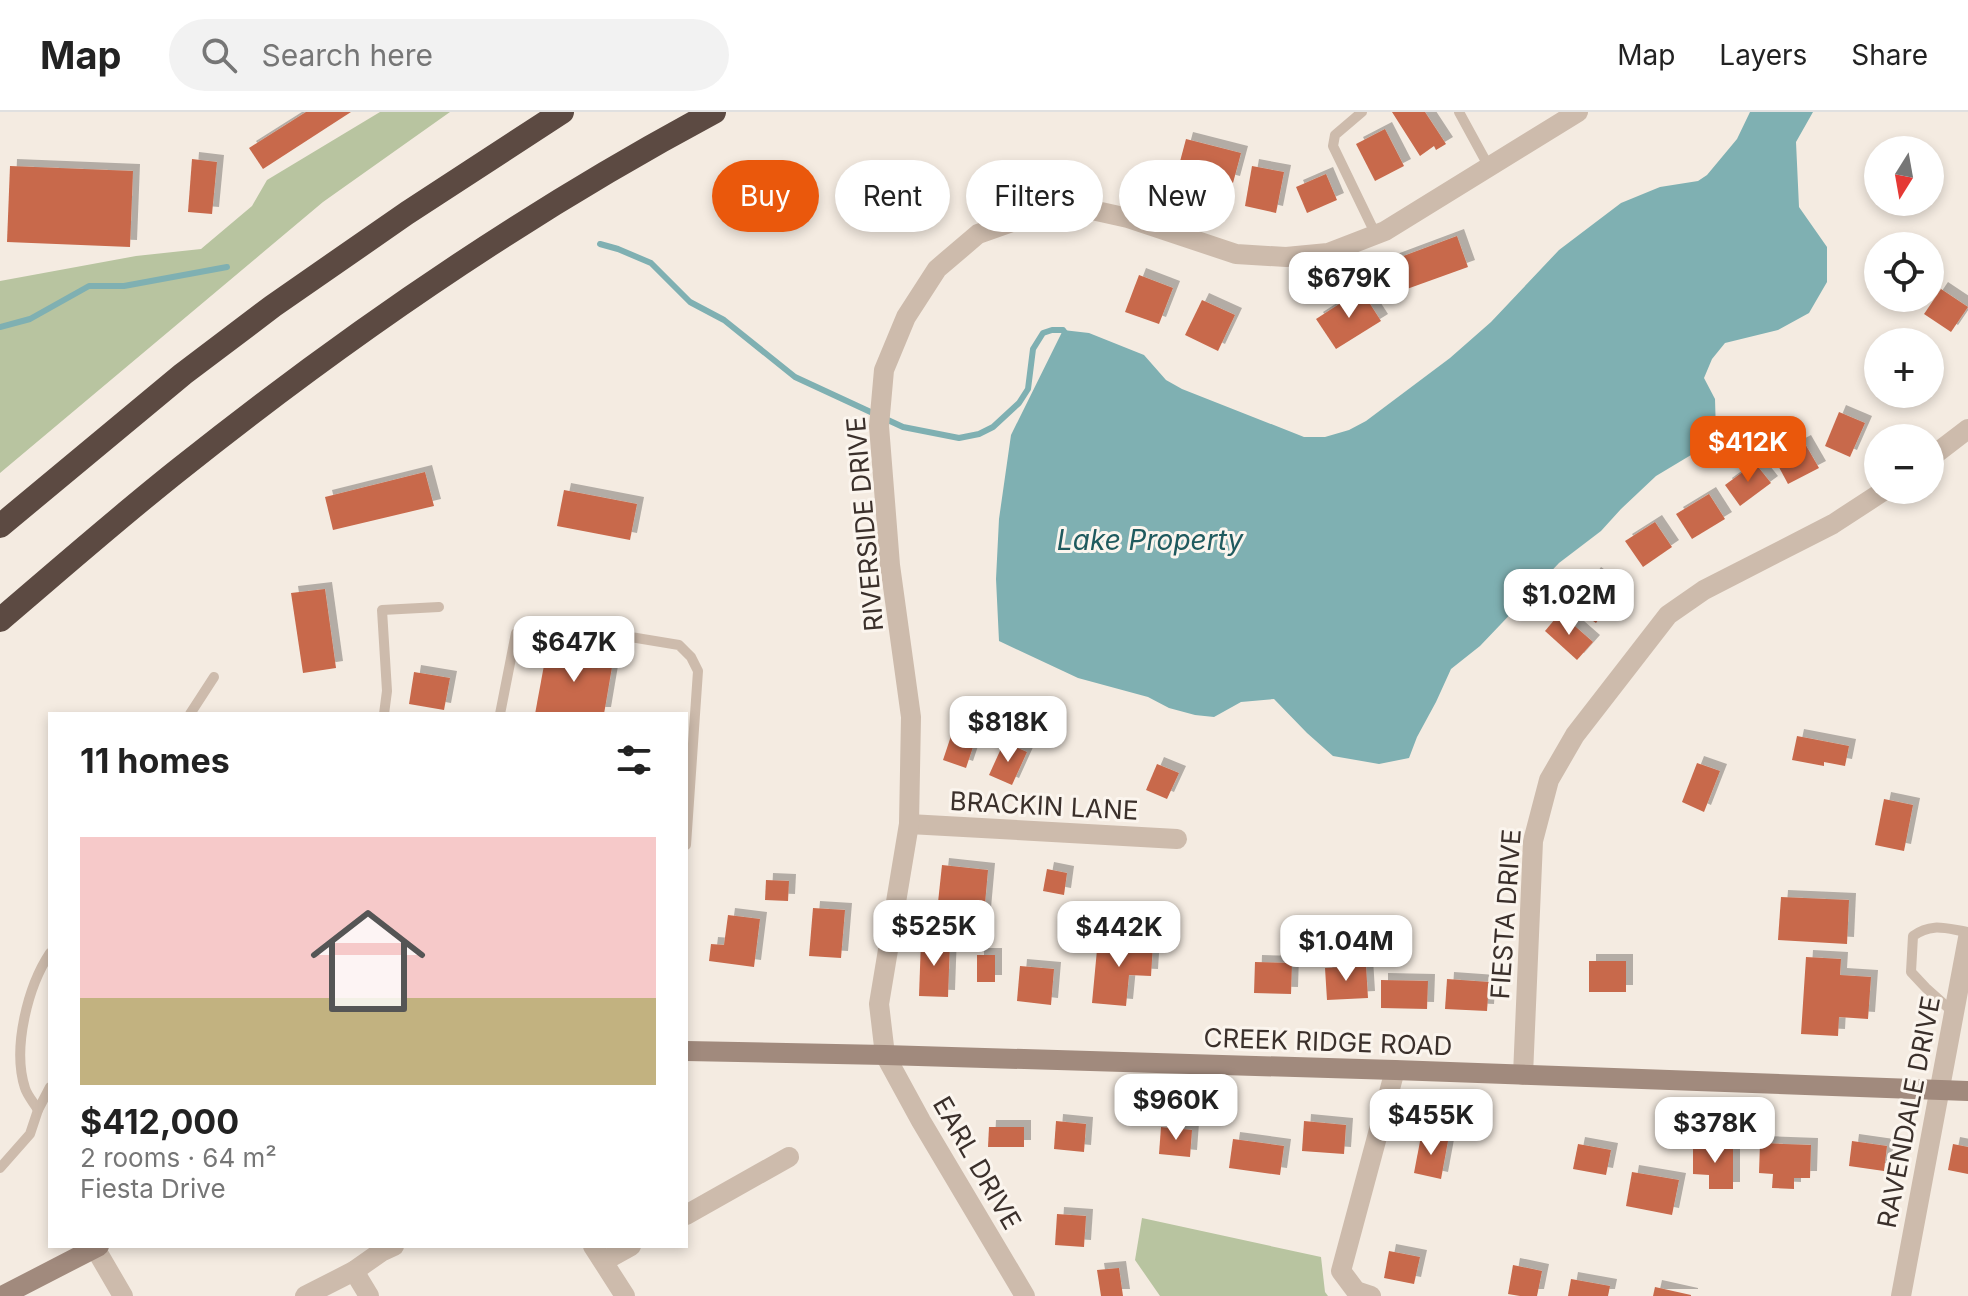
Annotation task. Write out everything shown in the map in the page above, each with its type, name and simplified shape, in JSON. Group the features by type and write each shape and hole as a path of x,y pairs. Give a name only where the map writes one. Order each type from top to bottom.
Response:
{"highway":[{"path":"0,526 183,374 273,306 407,213 562,112"},
{"path":"0,620 179,469 356,334 567,194 714,112"}],"main road":[{"name":"CREEK RIDGE ROAD","path":"688,1051 1395,1070 1968,1091"},
{"path":"2,1296 95,1248"}],"street":[{"name":"RIVERSIDE DRIVE","path":"885,1055 879,1004 909,824 911,717 890,565 879,426 884,370 906,317 937,269 978,234 1032,215 1083,208 1128,218 1236,254 1286,257 1328,253 1385,231 1578,112"},
{"path":"1944,447 1968,429"},
{"name":"FIESTA DRIVE","path":"1523,1075 1533,841 1549,780 1575,735 1668,615 1704,590 1833,524 1864,504"},
{"name":"BRACKIN LANE","path":"909,824 1177,839"},
{"name":"RAVENDALE DRIVE","path":"1901,1296 1968,938"},
{"name":"EARL DRIVE","path":"885,1055 1025,1296"},
{"path":"1371,1296 1356,1291 1341,1271 1395,1070"},
{"path":"688,1214 789,1157"},
{"path":"98,1248 123,1296"},
{"path":"305,1296 354,1271 390,1248"},
{"path":"623,1248 598,1254 625,1296"},
{"path":"354,1271 369,1296"}],"lane":[{"path":"1362,112 1335,135 1333,146 1376,235"},
{"path":"1459,112 1489,167"},
{"path":"384,712 387,691 382,610 439,607"},
{"path":"500,712 516,633 533,625 552,624 679,645 691,657 698,671 688,806"},
{"path":"191,712 214,677"},
{"path":"1954,1013 1911,972 1913,936 1923,929 1934,927 1968,932"},
{"path":"38,1110 25,1089 21,1062 23,1022 31,991 48,956"},
{"path":"0,1168 30,1134 48,1091"}],"green space":[{"path":"380,112 450,112 323,202 0,473 0,281 136,256 201,249 252,206 267,180"},
{"path":"1142,1218 1321,1257 1328,1296 1160,1296 1135,1260"}],"water":[{"name":"Lake Property","path":"1750,112 1813,112 1796,142 1799,207 1827,247 1827,282 1809,313 1778,330 1725,343 1712,359 1704,378 1715,399 1716,433 1691,455 1656,476 1601,531 1559,563 1480,646 1451,669 1409,758 1379,764 1333,756 1274,699 1241,702 1214,717 1195,715 1169,708 1148,697 1078,678 999,641 996,579 999,519 1011,435 1063,330 1089,333 1144,355 1166,380 1182,389 1304,437 1325,437 1349,430 1366,421 1450,358 1491,322 1559,250 1621,203 1660,187 1698,181 1707,175 1737,139"}],"building":[{"path":"306,112 351,112 263,169 249,148"},
{"path":"1392,112 1425,112 1446,144 1436,150 1434,146 1420,156"},
{"path":"1385,129 1404,166 1375,181 1356,144"},
{"path":"1186,139 1241,153 1235,176 1235,160 1180,160"},
{"path":"192,159 217,162 212,214 188,212"},
{"path":"10,166 133,171 130,247 7,242"},
{"path":"1252,166 1284,172 1276,213 1245,206"},
{"path":"1326,174 1337,200 1307,213 1296,187"},
{"path":"1457,236 1468,267 1393,294 1382,264"},
{"path":"1139,275 1173,288 1159,324 1125,312"},
{"path":"1361,290 1381,321 1336,349 1316,319"},
{"path":"1944,291 1968,307 1951,332 1924,314 1944,312"},
{"path":"1202,300 1235,315 1218,351 1185,335"},
{"path":"1839,412 1865,423 1850,457 1825,446"},
{"path":"1804,442 1819,468 1788,484 1774,458"},
{"path":"1755,463 1771,483 1740,506 1725,485"},
{"path":"425,472 434,506 333,530 325,497"},
{"path":"564,490 637,504 630,540 557,526"},
{"path":"1709,494 1725,519 1692,539 1676,514"},
{"path":"1655,522 1672,547 1643,567 1625,541"},
{"path":"1594,574 1618,591 1596,623 1571,606"},
{"path":"325,589 336,668 303,673 291,593"},
{"path":"1560,613 1593,642 1577,660 1545,631"},
{"path":"547,649 613,661 604,712 535,712"},
{"path":"414,672 450,678 444,710 409,704"},
{"path":"954,727 977,735 966,768 943,760"},
{"path":"1797,736 1849,746 1845,766 1792,760"},
{"path":"1004,742 1027,752 1012,785 989,775"},
{"path":"1697,763 1720,771 1704,812 1682,802"},
{"path":"1157,764 1179,773 1167,799 1146,790"},
{"path":"1884,799 1913,805 1904,851 1875,845"},
{"path":"942,865 988,870 983,926 936,921"},
{"path":"1047,869 1067,873 1064,895 1043,891"},
{"path":"766,880 789,881 788,901 765,900"},
{"path":"1781,897 1849,900 1847,944 1778,940"},
{"path":"813,908 845,910 841,958 809,956"},
{"path":"728,915 760,919 754,967 709,961 711,944 724,945"},
{"path":"1098,939 1153,944 1151,976 1129,975 1126,1006 1092,1003"},
{"path":"921,940 950,941 948,997 919,996"},
{"path":"977,955 995,955 995,982 977,982"},
{"path":"1806,957 1841,959 1840,975 1871,977 1868,1019 1839,1017 1838,1036 1801,1034"},
{"path":"1589,961 1626,961 1626,992 1589,992"},
{"path":"1255,962 1292,963 1291,994 1254,993"},
{"path":"1020,966 1054,969 1051,1005 1017,1001"},
{"path":"1366,966 1368,998 1327,1000 1325,968"},
{"path":"1447,979 1489,982 1487,1011 1445,1009"},
{"path":"1381,980 1428,981 1427,1009 1381,1008"},
{"path":"1056,1121 1086,1124 1084,1152 1054,1149"},
{"path":"1304,1121 1346,1125 1344,1154 1302,1151"},
{"path":"989,1127 1024,1127 1024,1147 988,1147"},
{"path":"1161,1127 1192,1130 1190,1157 1159,1154"},
{"path":"1421,1136 1448,1141 1441,1179 1414,1173"},
{"path":"1233,1139 1284,1146 1280,1175 1229,1168"},
{"path":"1852,1141 1887,1146 1884,1171 1849,1166"},
{"path":"1760,1143 1811,1145 1810,1178 1794,1178 1794,1189 1772,1188 1773,1174 1759,1173"},
{"path":"1578,1144 1611,1150 1606,1175 1573,1169"},
{"path":"1953,1144 1968,1147 1968,1174 1948,1170"},
{"path":"1693,1145 1733,1146 1733,1189 1709,1189 1709,1175 1693,1174"},
{"path":"1632,1172 1679,1180 1672,1215 1626,1206"},
{"path":"1057,1214 1086,1216 1084,1247 1055,1245"},
{"path":"1389,1251 1420,1257 1414,1284 1384,1278"},
{"path":"1513,1265 1542,1271 1537,1296 1508,1294"},
{"path":"1119,1268 1123,1296 1101,1296 1097,1270"},
{"path":"1571,1279 1610,1286 1608,1296 1568,1296"},
{"path":"1655,1287 1691,1295 1691,1296 1653,1296"}],"waterway":[{"path":"600,244 651,263 690,302 724,320 795,377 903,427 959,438 993,427 1019,403 1028,389 1033,349 1043,333 1063,330 1066,334"},
{"path":"0,327 30,319 89,286 124,286 227,267"}]}
